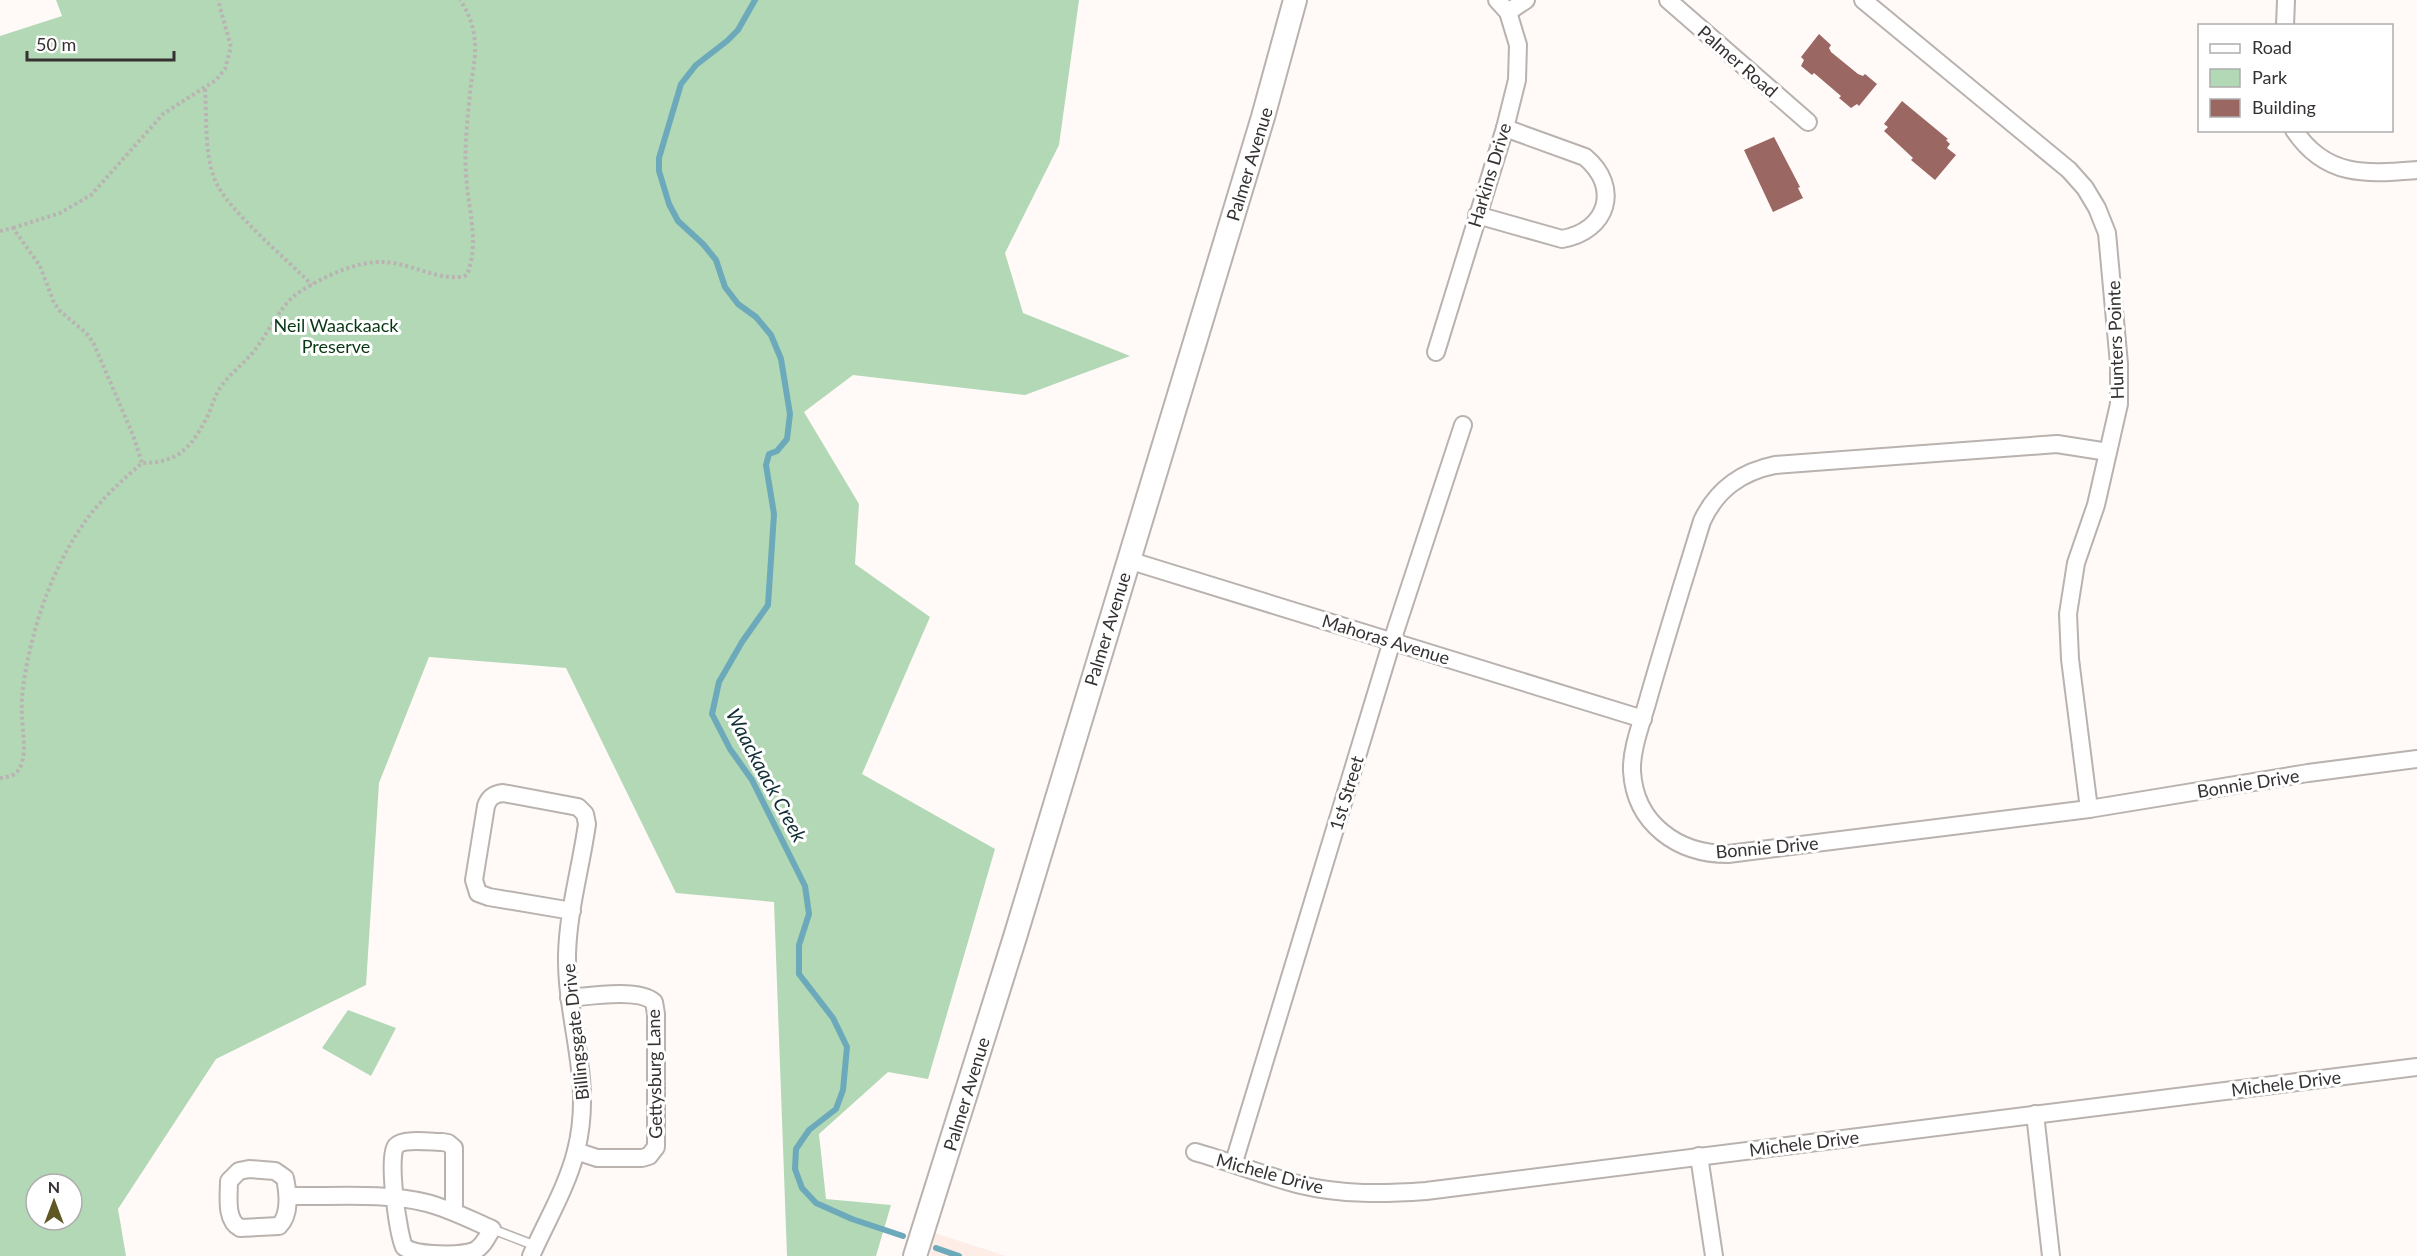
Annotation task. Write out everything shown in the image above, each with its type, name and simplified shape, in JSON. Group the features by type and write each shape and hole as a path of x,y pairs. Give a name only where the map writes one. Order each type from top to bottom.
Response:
{"street":[{"name":"Palmer Avenue","path":"915,1256 1263,117 1295,0"},
{"path":"1503,6 1526,0"},
{"name":"Palmer Road","path":"1668,0 1808,122"},
{"name":"Hunters Pointe","path":"1863,0 1883,7 1931,58 2069,170 2085,188 2097,208 2110,245 2119,364 2119,404 2096,505 2076,563 2068,614 2070,659 2089,809"},
{"path":"2285,24 2286,0"},
{"name":"Harkins Drive","path":"1436,352 1505,128 1517,80 1518,45 1503,6"},
{"path":"1477,214 1562,239 1576,237 1588,230 1598,221 1604,208 1606,195 1603,178 1596,166 1585,157 1505,128"},
{"path":"2296,132 2318,156 2336,167 2367,174 2417,170"},
{"name":"1st Street","path":"1234,1162 1392,641 1463,425"},
{"name":"Bonnie Drive","path":"2108,453 2057,444 1775,465 1755,469 1739,477 1723,490 1708,508 1702,521 1632,763 1635,791 1643,810 1656,827 1675,842 1694,851 1728,854 2089,809 2308,773 2417,759"},
{"name":"Mahoras Avenue","path":"1128,560 1643,719"},
{"name":"Billingsgate Drive","path":"533,1251 576,1151 583,1103 582,1069 569,998 567,955 587,824 585,814 578,807 570,804 504,793 496,794 489,799 486,806 474,886 478,893 489,897 572,911"},
{"name":"Gettysburg Lane","path":"569,998 595,995 643,995 654,1002 656,1014 656,1148 649,1156 642,1158 597,1158 576,1151"},
{"name":"Michele Drive","path":"1195,1152 1234,1162 1303,1185 1344,1192 1386,1194 1426,1191 2417,1066"},
{"path":"2035,1114 2051,1256"},
{"path":"288,1196 395,1197 428,1203 492,1229 480,1248 472,1252 454,1255 418,1253 404,1247 401,1240 395,1197 393,1178 396,1146 403,1142 448,1143 454,1148 455,1157 454,1212"},
{"path":"1699,1156 1714,1256"}],"lane":[{"path":"492,1229 533,1251"}],"path":[{"path":"0,231 60,213 91,195 163,114 216,80 225,69 231,47 218,0"},
{"path":"0,778 9,778 21,765 24,740 22,693 29,650 46,596 82,526 115,486 141,463 162,463 176,458 190,444 206,420 221,387 254,352 291,297 312,285 360,265 382,262 405,265 448,277 459,278 467,275 471,264 474,235 467,187 466,156 475,45 471,21 460,0"},
{"path":"205,89 211,165 216,182 245,219 312,285"},
{"path":"13,228 40,266 54,303 93,342 133,435 141,463"}],"shaded area":[{"path":"935,1233 1006,1256 930,1256"}],"green space":[{"name":"Neil Waackaack Preserve","path":"56,0 1079,0 1059,145 1005,253 1023,313 1130,356 1025,395 853,375 804,412 859,504 855,564 930,617 862,774 995,849 928,1079 888,1072 819,1134 826,1199 891,1205 876,1256 787,1256 774,902 676,893 566,668 429,657 379,783 366,985 216,1059 118,1209 126,1256 0,1256 0,36 62,16"},
{"path":"348,1010 396,1028 371,1076 322,1048"}],"building":[{"path":"1819,34 1831,45 1829,48 1831,52 1858,74 1863,76 1865,74 1877,84 1859,106 1857,104 1851,108 1839,98 1841,96 1814,73 1812,75 1801,66 1804,60 1801,57"},
{"path":"1902,101 1948,139 1946,140 1950,144 1947,148 1956,155 1935,180 1911,160 1913,158 1884,131 1888,127 1884,124"},
{"path":"1774,137 1800,187 1798,188 1803,198 1773,212 1744,150"}],"waterway":[{"name":"Waackaack Creek","path":"755,0 738,30 696,65 681,84 659,158 659,171 669,204 678,221 703,244 716,260 725,287 738,304 756,317 771,335 781,359 790,414 787,439 777,451 769,454 766,465 774,514 768,605 742,642 719,682 712,714 730,749 752,780 805,886 809,914 799,945 799,974 833,1018 847,1047 843,1090 836,1109 809,1130 796,1149 795,1169 802,1188 816,1203 852,1219 903,1236"},
{"name":"Waackaack Creek","path":"936,1248 959,1256"}]}
